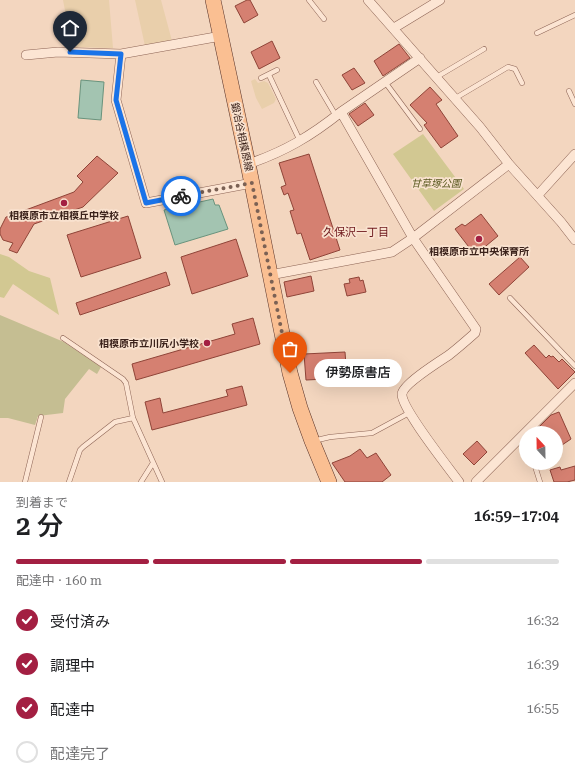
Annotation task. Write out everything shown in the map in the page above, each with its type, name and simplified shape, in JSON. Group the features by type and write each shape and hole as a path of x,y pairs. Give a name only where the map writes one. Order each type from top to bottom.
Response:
{"main road":[{"name":"鍛冶谷相模原線","path":"213,0 290,373 300,408 329,482"}],"street":[{"path":"368,0 420,58 435,78 509,164 562,222 575,239"},
{"path":"394,28 440,0"},
{"path":"26,55 58,52 121,54 221,36"},
{"path":"121,54 116,100 146,203 252,183"},
{"path":"248,164 278,153 300,141 420,58"},
{"path":"338,114 413,238 460,307 475,326 476,331 461,345 433,365 404,390 402,394 409,413 459,482"},
{"path":"538,195 575,154"},
{"path":"270,275 392,252 413,238 509,164"},
{"path":"537,426 575,383"},
{"path":"476,482 519,444"}],"lane":[{"path":"309,0 324,19"},
{"path":"537,33 575,15"},
{"path":"435,78 484,49"},
{"path":"454,100 508,67 515,69 522,83"},
{"path":"260,78 277,70"},
{"path":"269,75 300,141"},
{"path":"316,82 338,114"},
{"path":"385,82 420,129"},
{"path":"569,91 575,104"},
{"path":"510,298 575,366"},
{"path":"63,338 123,379 126,383 133,418 162,482"},
{"path":"312,441 330,437 372,433 409,413"},
{"path":"25,482 41,416"},
{"path":"69,482 80,450 83,447 115,422 133,418"},
{"path":"141,482 153,463"},
{"path":"536,470 540,482"}],"shaded area":[{"path":"63,0 109,0 113,48 72,47"},
{"path":"135,0 161,0 172,41 145,46"},
{"path":"255,79 258,83 264,81 268,83 276,99 274,103 262,109 256,98 251,81"},
{"path":"81,80 104,82 101,120 78,118"},
{"path":"213,199 215,205 219,205 228,229 175,245 164,210"},
{"path":"0,315 64,342 101,367 97,374 89,369 65,399 63,413 38,416 35,425 8,418 0,418"}],"green space":[{"name":"甘草塚公園","path":"423,134 464,189 434,211 393,154"},
{"path":"0,254 9,257 29,271 50,278 59,315 13,284 4,298 0,297"}],"building":[{"path":"250,0 258,15 244,23 235,6"},
{"path":"272,41 280,58 259,69 251,52"},
{"path":"399,44 410,58 383,76 374,61"},
{"path":"354,68 365,83 352,90 342,75"},
{"path":"430,87 442,100 436,104 458,136 441,148 424,125 427,123 410,105"},
{"path":"365,103 374,115 358,126 349,114"},
{"path":"309,154 340,250 310,260 301,233 297,234 290,211 294,210 288,193 284,195 281,187 286,185 279,163"},
{"path":"97,156 118,173 83,207 34,224 17,253 9,250 13,243 3,240 0,234 0,229 6,217 12,216 18,220 23,211 74,192 83,182 77,176"},
{"path":"481,214 498,236 475,255 455,229 462,224 465,226"},
{"path":"128,216 141,258 81,277 67,235"},
{"path":"236,239 248,276 192,294 181,257"},
{"path":"520,257 529,267 499,295 489,284"},
{"path":"166,272 170,285 80,315 76,303"},
{"path":"311,276 314,291 287,297 284,282"},
{"path":"359,277 360,281 363,280 366,292 347,296 344,284 350,283 349,279"},
{"path":"253,318 260,344 136,380 132,364 235,334 232,324"},
{"path":"534,345 546,358 549,355 551,357 553,356 559,362 562,359 575,372 558,389 525,353"},
{"path":"345,352 347,378 306,380 304,354"},
{"path":"242,386 247,405 152,430 145,402 160,398 163,413 228,396 226,390"},
{"path":"559,412 571,439 563,444 563,426 540,426 551,415"},
{"path":"477,441 487,452 474,465 463,454"},
{"path":"360,449 367,458 376,453 391,475 382,482 345,482 332,463 350,456"},
{"path":"575,466 575,480 567,482 554,482 550,470 563,469"}],"way so far":[{"path":"181,196 252,183 290,373"}],"place":[{"name":"相模原市立相模丘中学校","path":"64,203"},
{"name":"相模原市立中央保育所","path":"479,239"},
{"name":"相模原市立川尻小学校","path":"207,343"},
{"name":"伊勢原書店","path":"290,373"}],"district":[{"name":"久保沢一丁目","path":"356,232"}],"route":[{"path":"70,52 121,54 116,100 146,203 181,196"}]}
